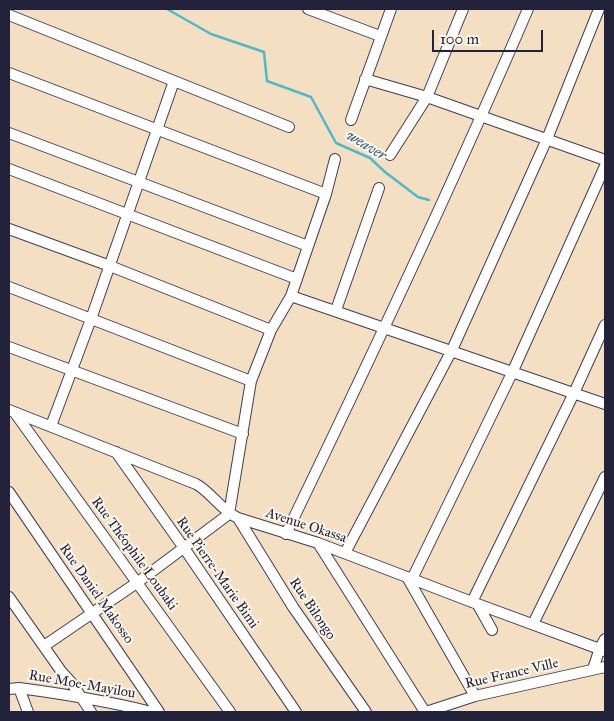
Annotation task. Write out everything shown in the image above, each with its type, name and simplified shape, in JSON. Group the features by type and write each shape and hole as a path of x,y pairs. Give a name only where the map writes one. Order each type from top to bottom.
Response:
{"street":[{"path":"308,9 380,36"},
{"path":"351,120 391,9"},
{"path":"390,155 427,97 463,9"},
{"path":"286,534 385,328 482,117 528,9"},
{"path":"345,553 452,350 547,139 599,9"},
{"path":"9,15 289,127"},
{"path":"9,73 326,194"},
{"path":"365,78 427,97 605,160"},
{"path":"51,426 110,266 174,81"},
{"path":"9,133 308,246"},
{"path":"44,646 184,548 234,516 251,381 271,330 291,296 326,194 335,159"},
{"path":"475,696 410,578 512,373 605,166"},
{"path":"9,169 297,279"},
{"path":"336,310 378,188"},
{"path":"9,228 271,330"},
{"path":"9,287 251,381"},
{"path":"291,296 605,404"},
{"path":"492,630 475,603 605,325"},
{"path":"9,346 243,434"},
{"name":"Avenue Okassa","path":"12,411 196,484 234,516 318,543 602,649"},
{"name":"Rue Théophile Loubaki","path":"12,411 138,582 230,712"},
{"name":"Rue Pierre-Marie Bimi","path":"115,451 296,712"},
{"path":"533,624 605,476"},
{"name":"Rue Daniel Makosso","path":"9,492 159,712"},
{"name":"Rue Bilongo","path":"234,516 293,608 366,712"},
{"path":"318,543 426,712"},
{"path":"9,597 91,712"},
{"path":"593,669 605,638"},
{"name":"Rue France Ville","path":"426,712 475,696 605,667"},
{"path":"14,689 28,712"},
{"name":"Rue Moe-Mayilou","path":"14,689 82,697 151,712"}],"waterway":[{"name":"weaver","path":"167,9 211,34 264,52 267,81 311,97 336,143 370,158 418,197 429,200"}]}
